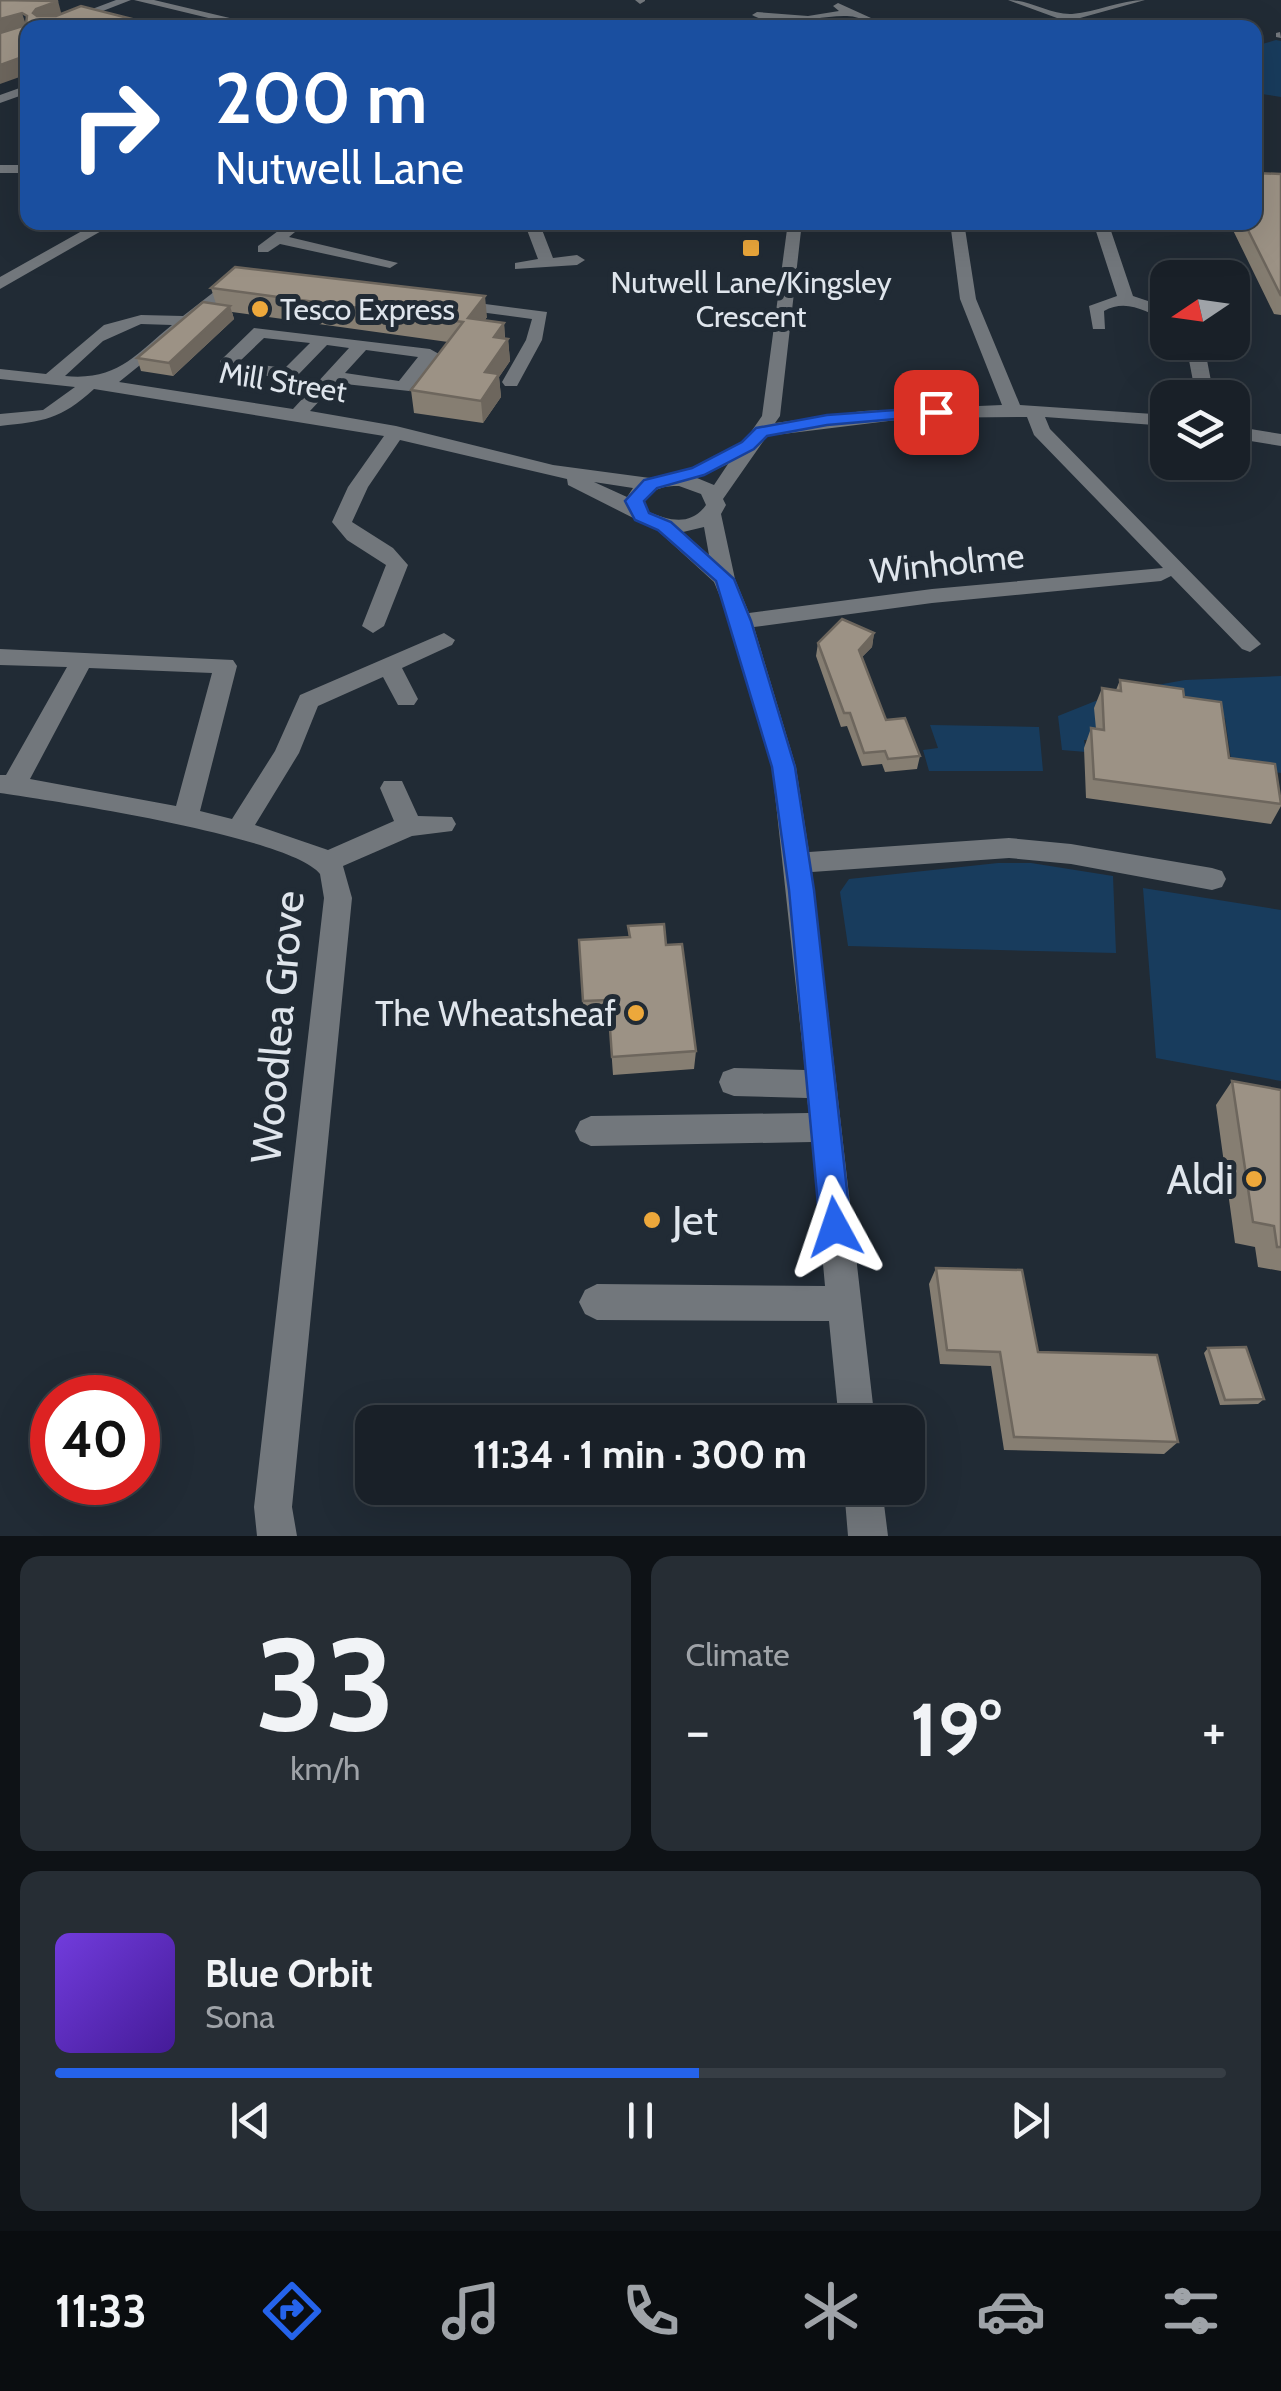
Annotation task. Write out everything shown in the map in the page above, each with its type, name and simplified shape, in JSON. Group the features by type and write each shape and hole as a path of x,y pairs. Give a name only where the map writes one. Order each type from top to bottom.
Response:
{"street":[{"path":"70,20 126,0"},
{"path":"140,0 230,20"},
{"path":"193,12 220,0"},
{"path":"826,0 869,20"},
{"path":"1014,0 1067,18"},
{"path":"1061,20 1140,0"},
{"path":"757,15 808,19 850,12"},
{"path":"0,284 96,230"},
{"path":"263,249 289,230"},
{"path":"534,230 547,264"},
{"path":"664,526 692,526 714,506 771,416 794,230"},
{"path":"958,230 968,300 1024,412 1250,644"},
{"path":"1103,230 1127,302"},
{"path":"278,238 390,263"},
{"path":"520,266 577,260"},
{"path":"0,420 46,415 64,407 89,384 119,376 234,279 252,281"},
{"path":"435,302 541,315 534,340 511,382"},
{"path":"1099,324 1096,305 1150,305"},
{"path":"52,379 117,322 148,317 187,321"},
{"path":"321,341 290,374 226,365 260,332 430,354 403,387 332,376"},
{"path":"298,414 332,376 371,345"},
{"name":"Mill Street","path":"0,374 298,414 396,432 552,471 697,483 714,506"},
{"path":"636,509 638,493 657,482 698,472 755,438 882,414 1024,412 1150,420"},
{"path":"372,626 397,565 392,556 349,535 342,522 358,487 396,432"},
{"path":"1250,435 1281,440"},
{"name":"Mill Street","path":"552,471 664,526 724,579"},
{"path":"714,506 724,579 741,621 784,767 854,1405"},
{"name":"Winholme","path":"741,621 932,596 1161,574"},
{"path":"239,829 287,753 308,701 444,640"},
{"path":"0,657 225,666 185,819"},
{"path":"7,785 82,659"},
{"path":"388,666 406,699"},
{"name":"Woodlea Grove","path":"7,785 239,829 310,850 327,862 338,898 273,1507 277,1536"},
{"path":"393,788 408,826"},
{"path":"327,862 408,826 443,824"},
{"path":"797,864 1009,848 1071,854 1212,879"},
{"path":"734,1082 821,1084"},
{"path":"591,1131 826,1127"},
{"path":"598,1302 844,1304"},
{"path":"865,1505 868,1536"}],"shaded area":[{"path":"1281,41 1281,97 1262,94 1262,44"},
{"path":"1281,676 1281,773 1232,766 1225,718 1202,715 1091,728 1092,740 1084,740 1086,752 1062,750 1058,716 1118,692 1185,680"},
{"path":"930,725 1039,727 1043,771 929,771 923,750 938,748"},
{"path":"1031,863 1113,876 1116,953 848,946 840,892 849,879"},
{"path":"1143,888 1281,910 1281,1081 1156,1058"}],"building":[{"path":"0,0 58,1 36,9 33,13 37,16 56,16 81,6 132,19 27,20 22,13 0,19"},
{"path":"20,27 20,58 0,65 0,33"},
{"path":"1262,173 1281,174 1281,296 1248,230 1262,230"},
{"path":"235,267 485,296 468,318 504,323 494,337 508,339 485,372 499,374 481,401 411,390 463,322 211,288"},
{"path":"203,302 230,306 169,363 137,358"},
{"path":"842,619 874,633 859,650 886,720 905,718 920,756 888,759 885,751 864,753 850,713 844,713 818,643"},
{"path":"1120,680 1183,689 1184,697 1221,702 1229,758 1275,764 1281,804 1094,779 1091,728 1104,730 1102,688 1121,691"},
{"name":"The Wheatsheaf","path":"664,924 666,945 682,944 696,1051 612,1057 608,1000 583,1001 579,940 630,937 628,926"},
{"path":"1232,1081 1281,1090 1281,1247 1277,1247 1274,1226 1253,1222"},
{"path":"936,1268 1022,1270 1038,1352 1157,1355 1178,1442 1014,1437 1000,1352 947,1350"},
{"path":"1246,1347 1264,1399 1225,1400 1208,1348"}],"place":[{"name":"Nutwell Lane/Kingsley Crescent","path":"751,248"},
{"name":"Tesco Express","path":"260,309"},
{"name":"The Wheatsheaf","path":"636,1013"},
{"name":"Aldi","path":"1254,1179"},
{"name":"Jet","path":"652,1220"}],"route":[{"path":"835,1227 801,890 784,767 741,621 724,579 664,526 642,516 634,501 650,484 698,472 748,446 762,432 827,420 936,412"}]}
